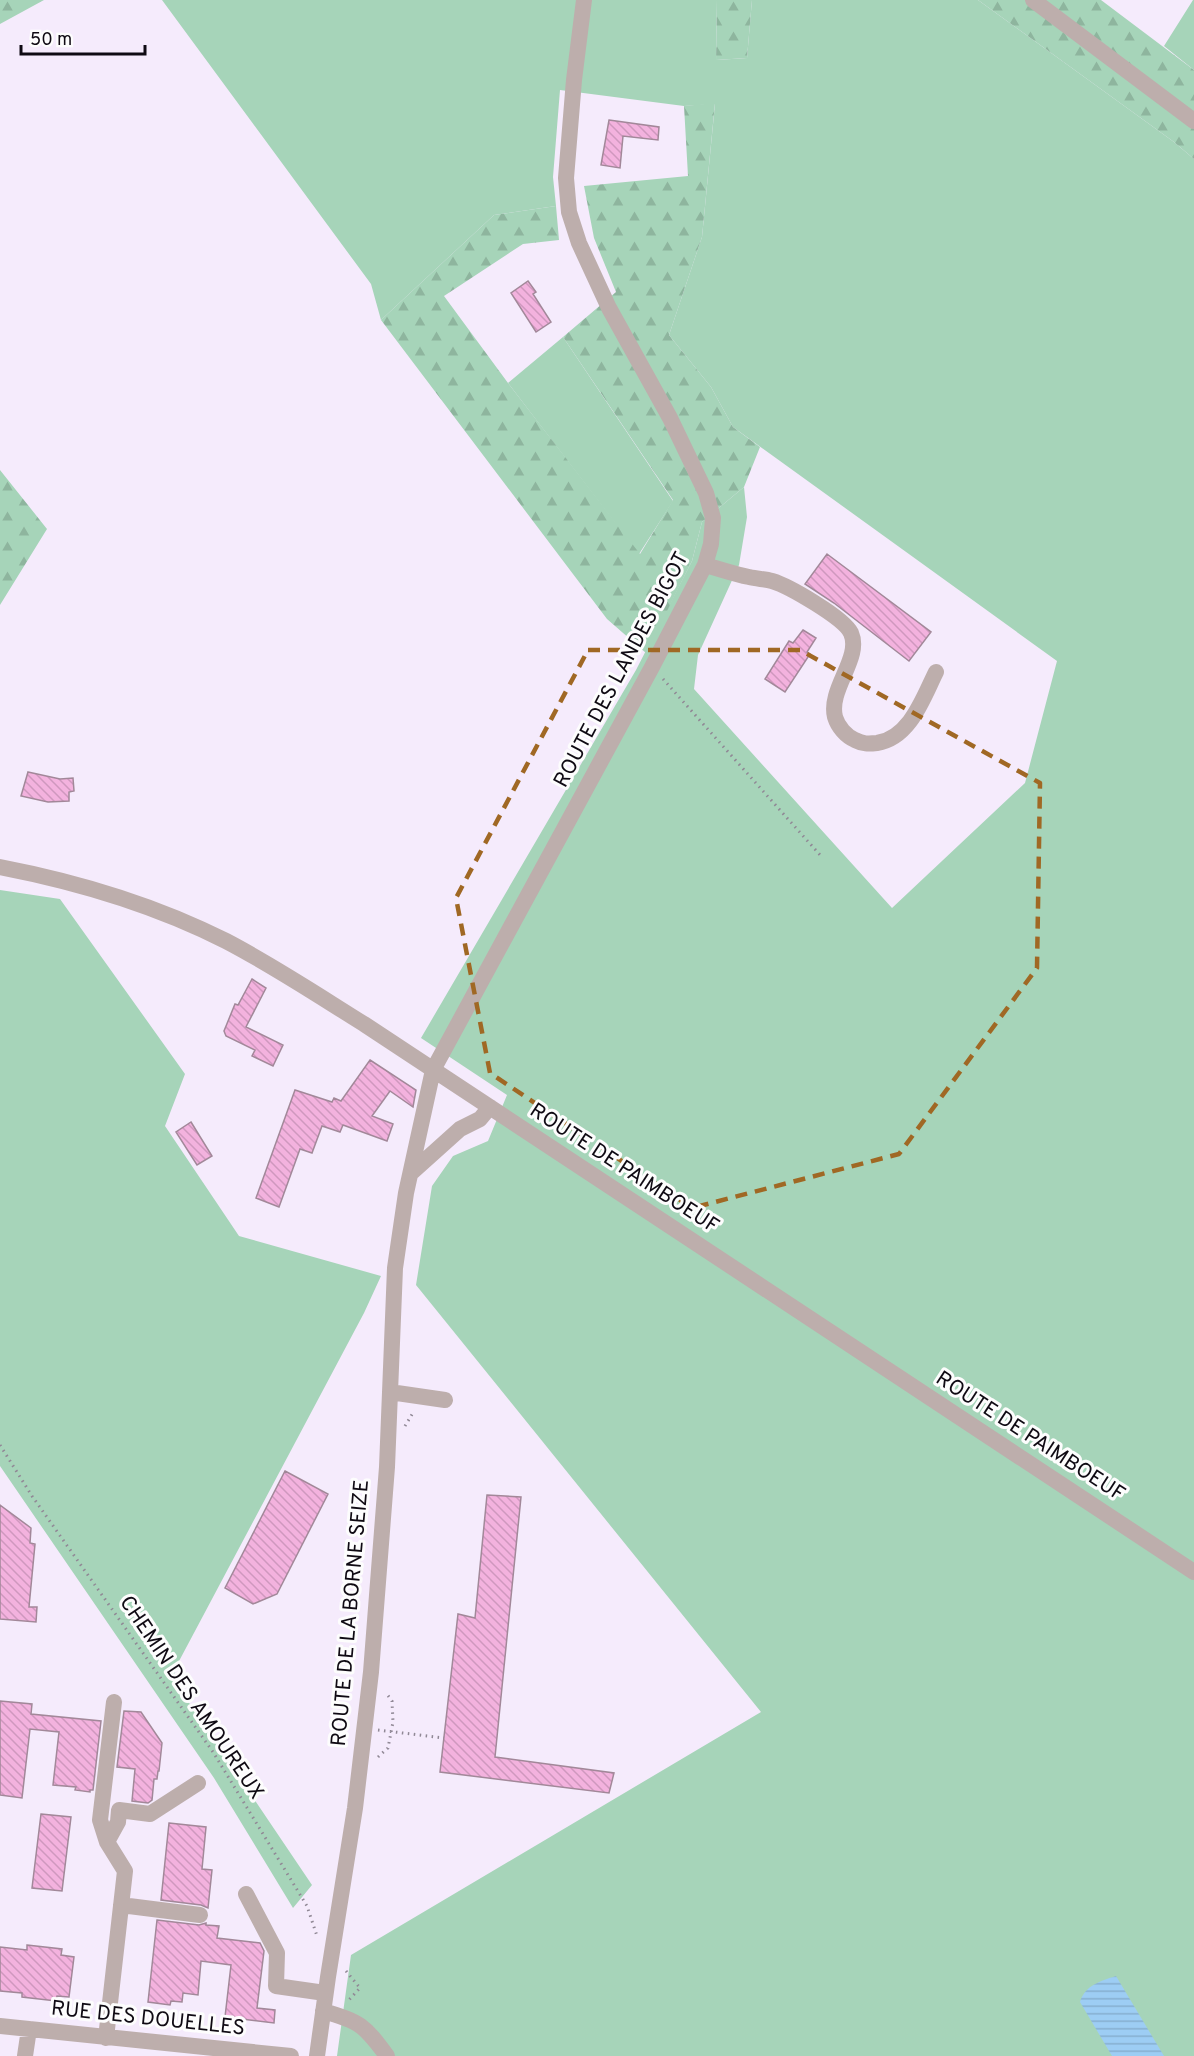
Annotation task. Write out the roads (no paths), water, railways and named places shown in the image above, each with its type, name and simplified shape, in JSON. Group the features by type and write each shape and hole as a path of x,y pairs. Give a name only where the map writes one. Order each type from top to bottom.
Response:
{"street":[{"name":"ROUTE DES LANDES BIGOT","path":"411,1173 433,1070 652,667 705,565 711,544 713,518 706,493 670,418 609,308 579,243 569,212 566,178 574,80 584,0"},
{"path":"1034,0 1194,121"},
{"path":"705,565 771,581 790,589 842,621 851,633 853,647 834,698 834,715 839,728 864,745 892,739 906,726 917,711 936,672"},
{"name":"ROUTE DE PAIMBOEUF","path":"0,867 57,878 179,919 274,968 490,1107 1194,1572"},
{"path":"411,1173 460,1129 480,1119 490,1107"},
{"name":"ROUTE DE LA BORNE SEIZE","path":"317,2056 355,1808 371,1672 384,1501 395,1268 411,1173"},
{"path":"390,1392 445,1400"},
{"path":"106,2038 125,1871 107,1842 100,1820 114,1702"},
{"path":"107,1842 118,1822 119,1810 150,1814 198,1784"},
{"path":"246,1894 277,1953 276,1986 325,1993"},
{"path":"121,1905 200,1915"},
{"path":"323,2011 353,2020 369,2031 387,2056"},
{"name":"RUE DES DOUELLES","path":"0,2026 106,2038 157,2049 291,2056"},
{"path":"25,2056 29,2029"}],"water":[{"path":"1116,1976 1164,2056 1112,2056 1080,2002 1082,1996 1090,1988"}]}
